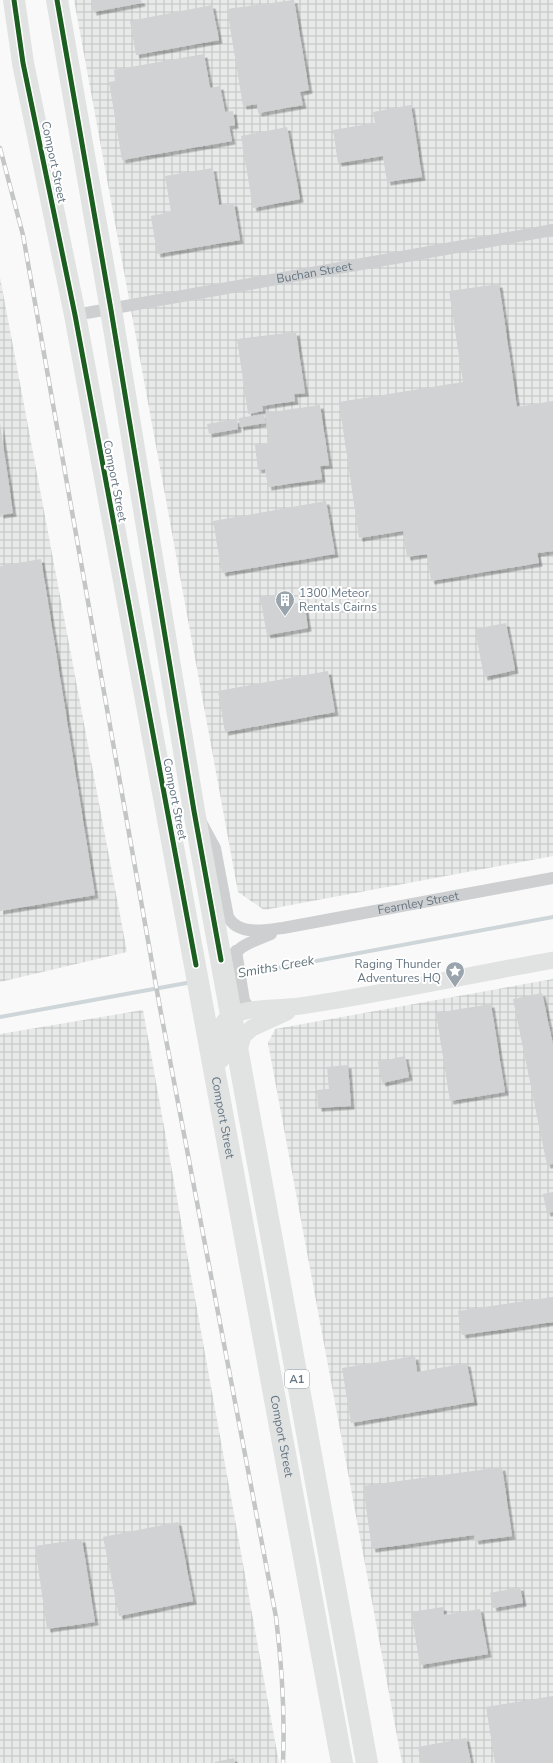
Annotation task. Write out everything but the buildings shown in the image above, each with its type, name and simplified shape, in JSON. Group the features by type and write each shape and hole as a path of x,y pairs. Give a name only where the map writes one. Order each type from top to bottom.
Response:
{"highway":[{"path":"5,0 23,63"},
{"name":"Comport Street","path":"14,0 23,63 75,316 203,1001 232,1171 261,1318 342,1763"},
{"name":"Comport Street","path":"57,0 111,310 194,811 228,959 228,994 241,1013 238,1053 367,1763"}],"street":[{"name":"Buchan Street","path":"75,316 553,230"},
{"name":"Fearnley Street","path":"194,811 214,843 228,917 235,926 249,930 283,928 553,878"},
{"name":"Fearnley Street","path":"228,959 240,947 283,928"},
{"path":"228,959 244,1001 241,1013"},
{"path":"232,1171 236,1138 219,1044 222,1026 241,1013 300,1006 553,960"},
{"path":"238,1053 243,1036 252,1028 300,1006"}],"shaded area":[{"path":"74,0 553,0 553,856 264,910 238,892"},
{"path":"0,277 127,952 0,982"},
{"path":"553,979 553,1763 402,1763 268,1043 275,1029"},
{"path":"143,1010 279,1763 0,1763 0,1034"}],"waterway":[{"name":"Smiths Creek","path":"241,975 553,917"},
{"name":"Smiths Creek","path":"0,1017 192,982"}],"railway":[{"path":"0,148 23,235 160,1008 276,1617 280,1654 284,1726 283,1763"}],"cycle path":[{"path":"14,0 23,63 75,315 196,965"},
{"path":"57,0 111,310 194,811 221,960"}],"place":[{"name":"1300 Meteor Rentals Cairns","path":"285,617"},
{"name":"Raging Thunder Adventures HQ","path":"455,988"}]}
